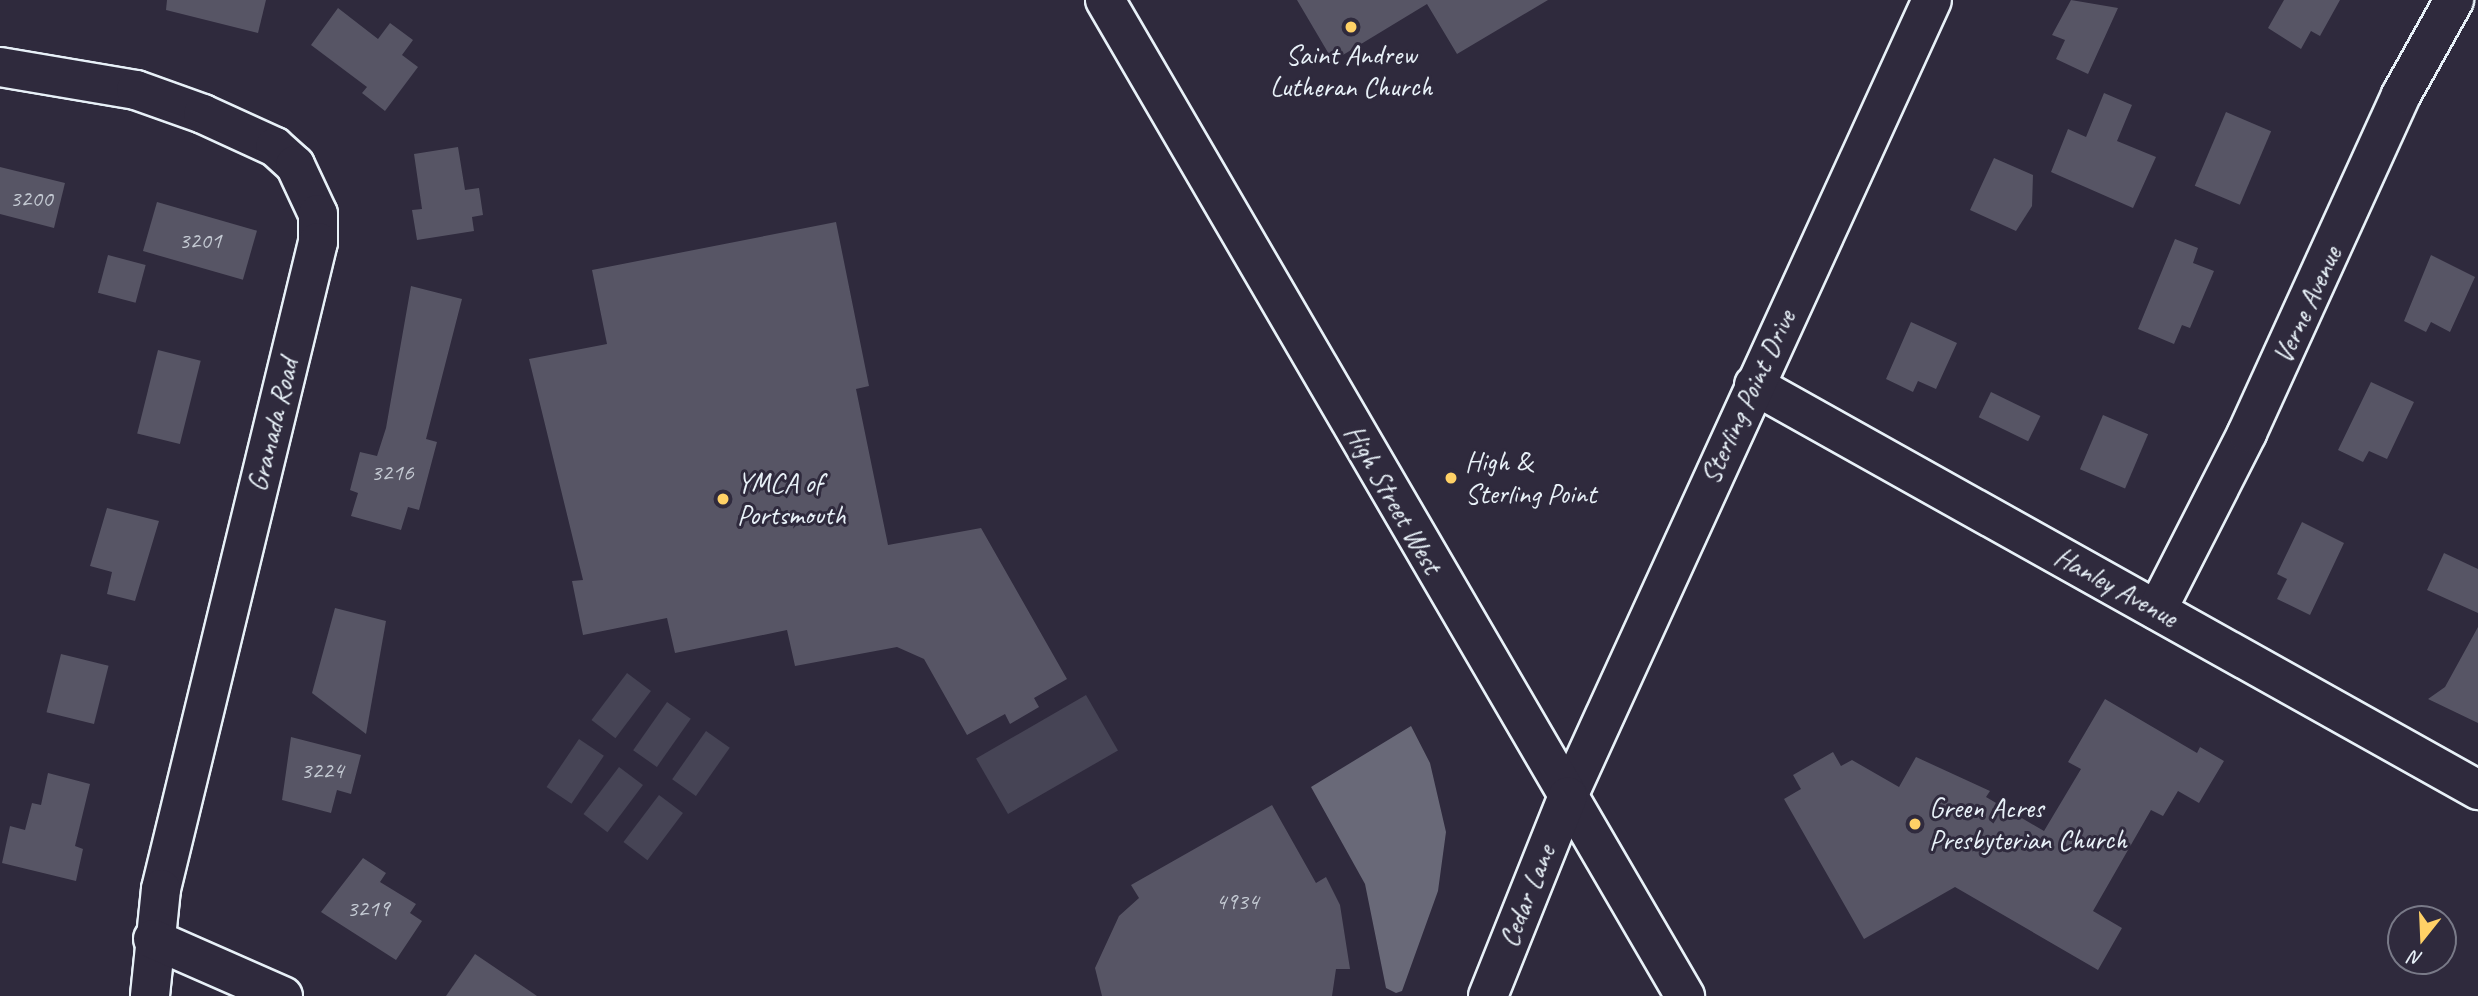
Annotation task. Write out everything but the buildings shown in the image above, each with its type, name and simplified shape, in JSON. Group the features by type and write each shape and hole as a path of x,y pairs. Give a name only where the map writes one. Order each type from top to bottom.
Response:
{"street":[{"name":"High Street West","path":"1105,0 1685,996"},
{"name":"Sterling Point Drive","path":"1568,796 1932,0"},
{"name":"Verne Avenue","path":"2157,610 2247,433 2401,95 2454,0"},
{"name":"Granada Road","path":"0,67 113,85 203,114 275,147 295,165 318,215 318,242 153,939 150,996"},
{"name":"Hanley Avenue","path":"1754,385 2478,790"},
{"name":"Cedar Lane","path":"1488,996 1568,796"},
{"path":"153,939 282,996"}],"shaded area":[{"path":"627,673 651,691 615,738 591,720"},
{"path":"1086,695 1118,750 1008,814 976,759"},
{"path":"667,702 691,719 657,767 633,750"},
{"path":"706,731 730,748 696,796 672,779"},
{"path":"579,739 604,756 571,804 547,787"},
{"path":"619,767 643,785 607,832 583,814"},
{"path":"659,795 683,813 647,860 623,842"}],"water":[{"path":"1411,726 1430,763 1446,832 1438,891 1402,991 1396,993 1386,988 1365,884 1311,787"}],"place":[{"name":"Saint Andrew Lutheran Church","path":"1351,27"},
{"name":"High & Sterling Point","path":"1451,478"},
{"name":"YMCA of Portsmouth","path":"723,499"},
{"name":"Green Acres Presbyterian Church","path":"1915,824"}]}
